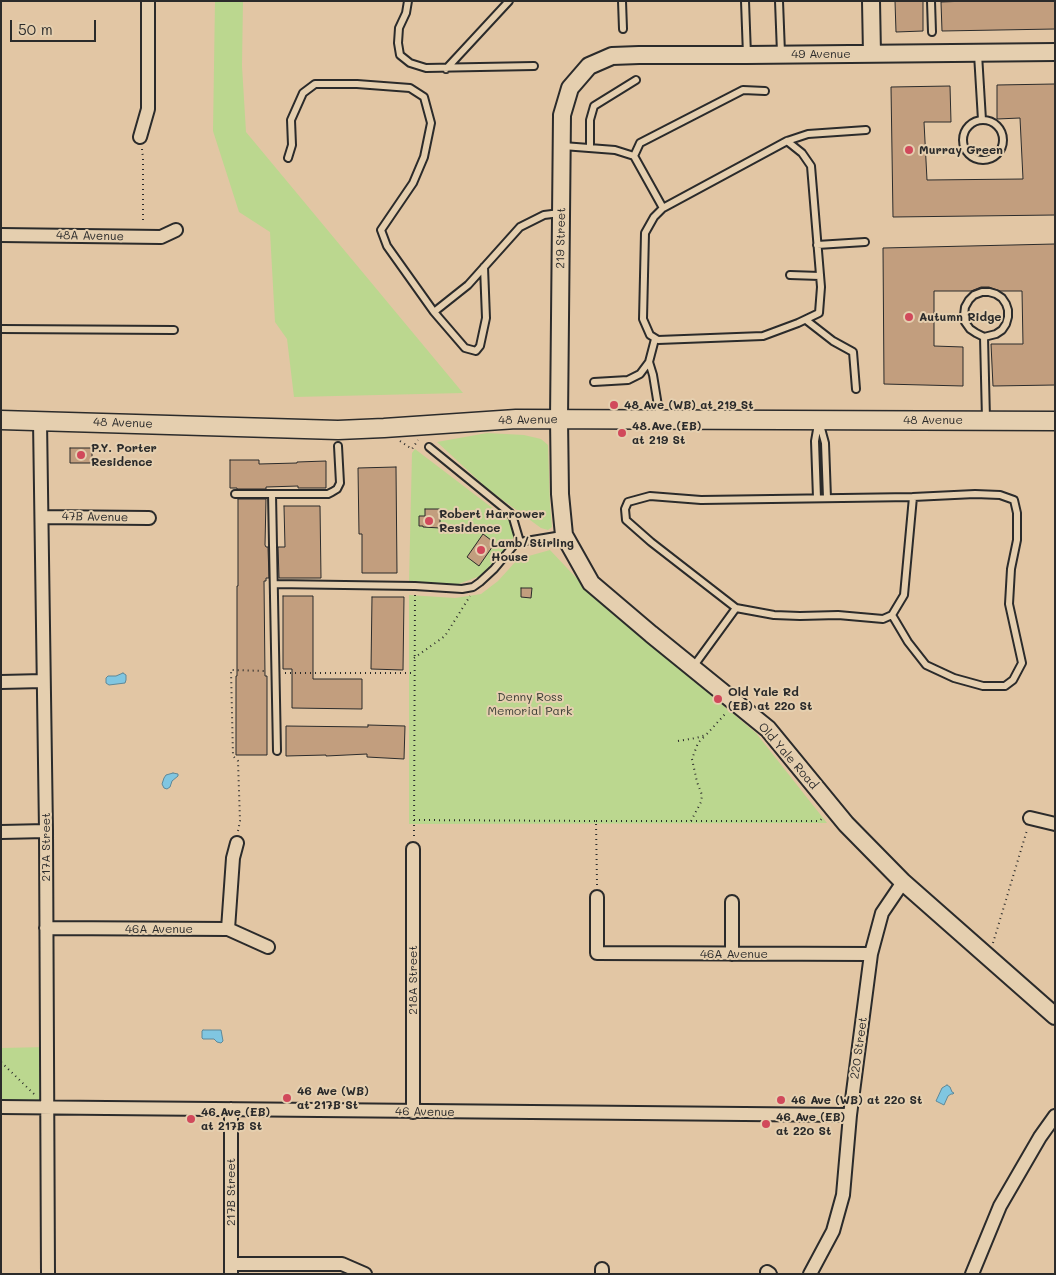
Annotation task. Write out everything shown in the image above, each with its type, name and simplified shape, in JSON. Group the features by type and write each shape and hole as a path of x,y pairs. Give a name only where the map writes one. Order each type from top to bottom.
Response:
{"main road":[{"name":"48 Avenue","path":"1,420 338,430 516,419 1055,421"}],"street":[{"path":"140,137 148,109 148,1"},
{"path":"871,1 872,54"},
{"name":"49 Avenue","path":"589,66 612,56 639,54 781,55 1055,52"},
{"name":"219 Street","path":"559,419 562,115 570,88 589,66"},
{"name":"48A Avenue","path":"1,235 161,237 176,230"},
{"name":"Old Yale Road","path":"559,419 560,494 564,535 591,583 768,729 846,824 903,882 1055,1016"},
{"name":"217A Street","path":"40,421 46,831 48,1274"},
{"name":"47B Avenue","path":"42,517 149,518"},
{"path":"1,682 43,681"},
{"path":"1030,818 1055,824"},
{"path":"1,832 46,831"},
{"path":"228,929 233,858 237,843"},
{"name":"218A Street","path":"413,1112 414,849"},
{"name":"220 Street","path":"810,1274 833,1231 844,1195 850,1115 871,954 882,913 903,882"},
{"name":"46A Avenue","path":"597,897 597,953 871,954"},
{"path":"732,902 732,954"},
{"name":"46A Avenue","path":"46,928 228,929 268,947"},
{"name":"46 Avenue","path":"1,1107 850,1115"},
{"name":"217B Street","path":"231,1109 231,1269"},
{"path":"972,1274 1000,1206 1040,1137 1055,1116"},
{"path":"231,1269 342,1264 365,1274"}],"lane":[{"path":"408,1 406,13 399,28 398,43 400,55 410,63 426,68 534,66"},
{"path":"446,68 509,1"},
{"path":"622,1 623,29"},
{"path":"745,1 747,55"},
{"path":"779,1 781,55"},
{"path":"931,1 932,32"},
{"path":"978,53 982,120"},
{"path":"590,148 590,120 594,106 636,80"},
{"path":"288,158 292,145 291,120 303,92 315,84 357,84 410,88 424,97 431,123 424,157 414,183 381,230 387,246 434,312 465,348 476,351 480,346 486,318 484,267"},
{"path":"634,156 640,143 742,90 765,91"},
{"path":"982,120 994,123 999,128 1003,140 998,152 987,159 974,158 965,149 963,142 965,130 975,121 982,120"},
{"path":"787,141 802,153 811,166 820,276 819,313 764,336 658,340 650,336 643,319 645,233 654,217 663,208 787,141 808,134 866,130"},
{"path":"562,146 615,150 634,156 663,208"},
{"path":"434,312 468,285 520,228 544,215 561,213"},
{"path":"817,245 864,242"},
{"path":"790,275 820,276"},
{"path":"989,292 1002,298 1008,310 1008,317 1002,330 996,334 984,337 970,329 964,314 965,307 974,295 989,292"},
{"path":"806,320 833,341 853,352 856,389"},
{"path":"1,329 174,330"},
{"path":"984,337 986,420"},
{"path":"594,382 628,380 640,374 649,362 655,338"},
{"path":"649,362 653,375 660,420"},
{"path":"819,420 825,442 827,498"},
{"path":"817,498 816,441 819,420"},
{"path":"236,494 328,494 337,489 340,483 338,446"},
{"path":"429,447 510,513 520,542"},
{"path":"272,494 277,751"},
{"path":"892,616 908,642 926,665 954,678 983,686 1005,686 1013,680 1022,663 1009,604 1011,569 1017,540 1017,513 1014,500 1000,495 975,494 913,498 700,500 650,496 628,502 625,509 626,520 651,542 736,608 774,616 838,615 883,619 892,616 904,595 913,498"},
{"path":"274,584 415,586 462,589 473,587 480,582 494,569 514,545 520,542 564,535"},
{"path":"692,668 736,608"}],"path":[{"path":"140,137 143,158 142,237"},
{"path":"394,437 410,449 419,440"},
{"path":"414,849 415,586"},
{"path":"414,658 445,636 470,597 473,587"},
{"path":"691,821 701,802 702,795 692,759 698,743 735,703"},
{"path":"678,741 706,735"},
{"path":"414,820 818,821 836,812"},
{"path":"988,957 1030,818"},
{"path":"596,821 597,897"},
{"path":"1,1062 47,1107"}],"green space":[{"path":"215,1 243,1 242,66 246,132 463,393 294,397 287,339 275,322 270,232 239,212 213,131"},
{"path":"487,433 524,435 541,439 548,445 552,527 548,530 541,528 489,490 437,442"},
{"path":"415,449 520,529 502,553 480,576 456,585 409,582 412,453"},
{"name":"Denny Ross Memorial Park","path":"550,550 599,602 756,733 827,823 409,824 409,595 455,598 481,594 498,581 518,559"},
{"path":"47,1047 47,1107 1,1107 1,1048"}],"water":[{"path":"123,673 126,675 125,683 109,685 106,683 108,676 116,676"},
{"path":"178,774 178,776 172,781 170,787 164,788 162,784 164,778 166,775"},
{"path":"203,1030 221,1030 223,1041 221,1043 214,1039 203,1039"},
{"path":"947,1085 954,1093 948,1096 944,1105 936,1101 942,1088"}],"building":[{"path":"895,1 923,1 923,31 896,32"},
{"path":"1055,1 1055,29 942,31 941,2"},
{"name":"Murray Green","path":"1055,84 1055,215 893,217 891,87 950,86 951,122 924,122 927,180 1023,179 1020,118 997,119 997,85"},
{"name":"Autumn Ridge","path":"1055,244 1055,385 993,386 991,344 1023,344 1022,291 1000,291 989,287 981,287 971,291 934,291 934,346 963,347 963,386 884,384 883,248"},
{"name":"P.Y. Porter Residence","path":"70,448 92,448 92,463 70,463"},
{"path":"230,460 259,460 259,464 326,461 326,488 298,488 298,486 266,487 266,489 230,488"},
{"path":"396,467 397,573 362,573 362,534 359,534 358,468"},
{"path":"238,499 266,499 265,545 268,547 269,578 266,578 266,581 264,581 267,755 236,755"},
{"path":"284,506 320,506 321,578 279,578 278,547 285,547"},
{"name":"Robert Harrower Residence","path":"425,509 440,509 440,528 419,526 419,516 425,516"},
{"name":"Lamb/Stirling House","path":"483,534 495,543 479,566 467,557"},
{"path":"521,588 532,588 531,598 521,597"},
{"path":"283,596 313,596 313,679 362,679 362,709 292,708 292,669 283,669"},
{"path":"372,597 404,597 403,670 371,669"},
{"path":"368,725 405,726 404,759 367,757 367,754 286,756 286,726 368,727"}],"place":[{"name":"Murray Green","path":"909,150"},
{"name":"Autumn Ridge","path":"909,317"},
{"name":"48 Ave (WB) at 219 St","path":"614,405"},
{"name":"48 Ave (EB) at 219 St","path":"622,433"},
{"name":"P.Y. Porter Residence","path":"81,455"},
{"name":"Robert Harrower Residence","path":"429,521"},
{"name":"Lamb/Stirling House","path":"481,550"},
{"name":"Old Yale Rd (EB) at 220 St","path":"718,699"},
{"name":"46 Ave (WB) at 217B St","path":"287,1098"},
{"name":"46 Ave (WB) at 220 St","path":"781,1100"},
{"name":"46 Ave (EB) at 217B St","path":"191,1119"},
{"name":"46 Ave (EB) at 220 St","path":"766,1124"}]}
